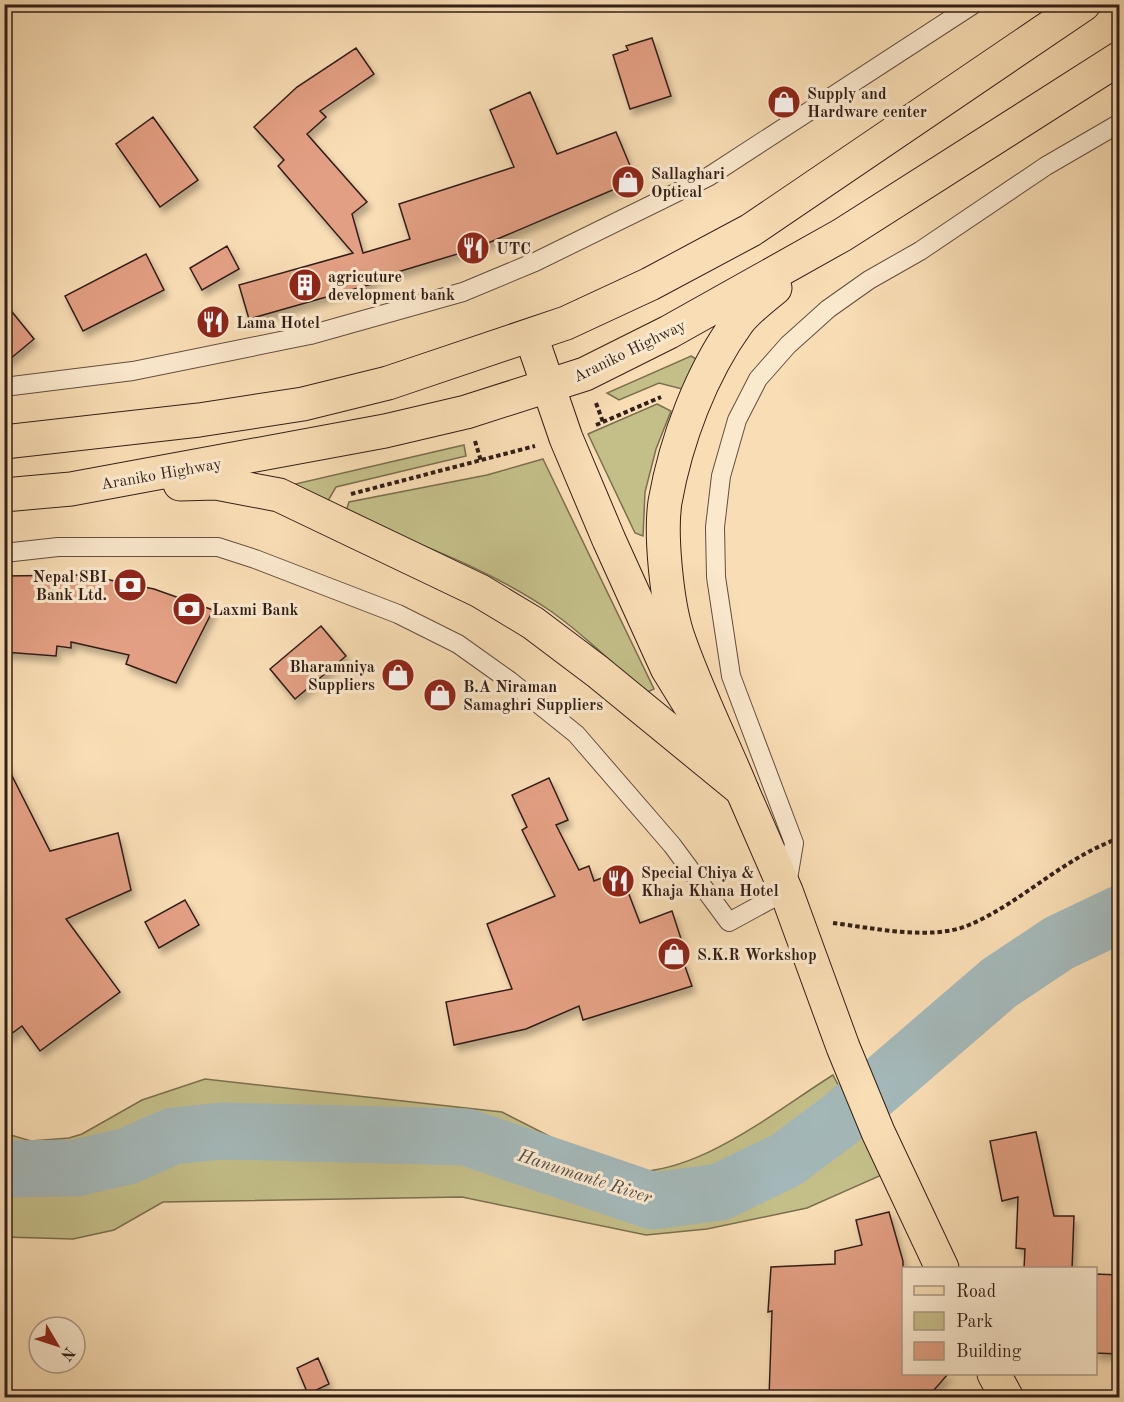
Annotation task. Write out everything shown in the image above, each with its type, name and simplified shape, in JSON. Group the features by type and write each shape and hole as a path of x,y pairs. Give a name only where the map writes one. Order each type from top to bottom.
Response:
{"main road":[{"path":"4,442 199,420 303,404 388,383 531,336 650,284 751,230 1084,4"},
{"name":"Araniko Highway","path":"4,495 70,489 385,430 466,412 585,374 669,332 842,235 1119,58"},
{"path":"842,235 772,290 739,321 714,362 694,403 677,453 665,505 666,567 677,632 791,905 843,1047 878,1132 941,1267"},
{"path":"531,336 566,438 667,668 742,790"},
{"path":"70,489 216,483 279,495 327,520 480,591 533,623 598,672 742,790"},
{"path":"995,1375 1007,1398"}],"lane":[{"path":"4,387 133,371 310,335 463,292 535,262 708,177 974,4"},
{"path":"1046,106 1119,71"},
{"path":"4,553 58,547 218,547 398,614 458,644 510,681 576,734 665,837 729,922 791,905 794,843 731,676 716,577 715,527 721,476 737,420 758,379 788,345 828,309 869,280 920,251 1046,166 1119,123"}],"path":[{"path":"327,520 341,498 358,490 566,438 669,394 694,403"},
{"path":"791,905 925,932 944,931 969,925 1012,900 1079,855 1119,838"}],"green space":[{"path":"691,356 698,360 682,389 659,383 619,400 607,393"},
{"path":"657,404 671,411 656,449 645,492 643,536 635,533 588,434"},
{"path":"464,445 466,456 336,487 325,506 291,485"},
{"path":"543,459 654,689 645,693 576,631 528,596 451,557 345,514 349,502 487,475"},
{"path":"833,1075 884,1174 807,1208 707,1229 646,1235 462,1197 163,1202 114,1230 73,1239 5,1237 4,1133 31,1141 69,1138 82,1134 142,1100 205,1079 502,1112 616,1170 644,1171 672,1166 701,1156 758,1125"}],"building":[{"path":"652,38 671,96 630,109 613,55 628,50 626,46"},
{"path":"356,48 374,74 320,111 326,117 307,134 367,202 352,214 363,253 410,239 399,204 514,167 490,110 530,92 557,154 616,132 636,180 474,249 371,280 372,284 249,319 239,285 353,253 278,166 284,160 254,127 297,87"},
{"path":"153,117 198,180 160,207 116,144"},
{"path":"227,246 239,269 202,290 190,268"},
{"path":"146,254 164,290 83,331 65,296"},
{"path":"4,302 34,339 4,364"},
{"path":"85,575 154,589 213,610 176,683 126,664 129,655 71,642 71,648 57,646 56,656 4,652 4,576"},
{"path":"321,626 346,656 295,699 270,669"},
{"path":"4,760 50,851 118,833 131,890 66,919 120,992 40,1051 22,1026 4,1039"},
{"path":"549,778 568,820 556,825 579,870 589,866 594,881 620,871 640,923 672,911 683,945 678,947 692,986 583,1020 579,1006 526,1029 454,1045 446,1002 512,989 487,924 555,896 522,830 527,827 512,795"},
{"path":"185,900 199,925 159,948 145,922"},
{"path":"1036,1132 1054,1216 1074,1216 1072,1267 1024,1267 1025,1249 1016,1248 1018,1197 1002,1201 990,1141"},
{"path":"889,1212 903,1261 902,1375 947,1375 927,1398 769,1398 772,1311 768,1312 771,1267 835,1264 835,1251 862,1245 856,1220"},
{"path":"1097,1274 1119,1275 1119,1354 1097,1353"},
{"path":"318,1358 329,1384 308,1394 297,1368"}],"waterway":[{"name":"Hanumante River","path":"4,1169 76,1168 128,1156 173,1136 222,1131 466,1137 653,1201 720,1192 786,1160 841,1119 999,983 1059,943 1120,914"}],"place":[{"name":"Supply and Hardware center","path":"784,102"},
{"name":"Sallaghari Optical","path":"628,182"},
{"name":"UTC","path":"473,248"},
{"name":"agricuture development bank","path":"305,285"},
{"name":"Lama Hotel","path":"213,322"},
{"name":"Nepal SBI Bank Ltd.","path":"130,585"},
{"name":"Laxmi Bank","path":"189,609"},
{"name":"Bharamniya Suppliers","path":"398,675"},
{"name":"B.A Niraman Samaghri Suppliers","path":"440,695"},
{"name":"Special Chiya & Khaja Khana Hotel","path":"618,881"},
{"name":"S.K.R Workshop","path":"674,954"}]}
